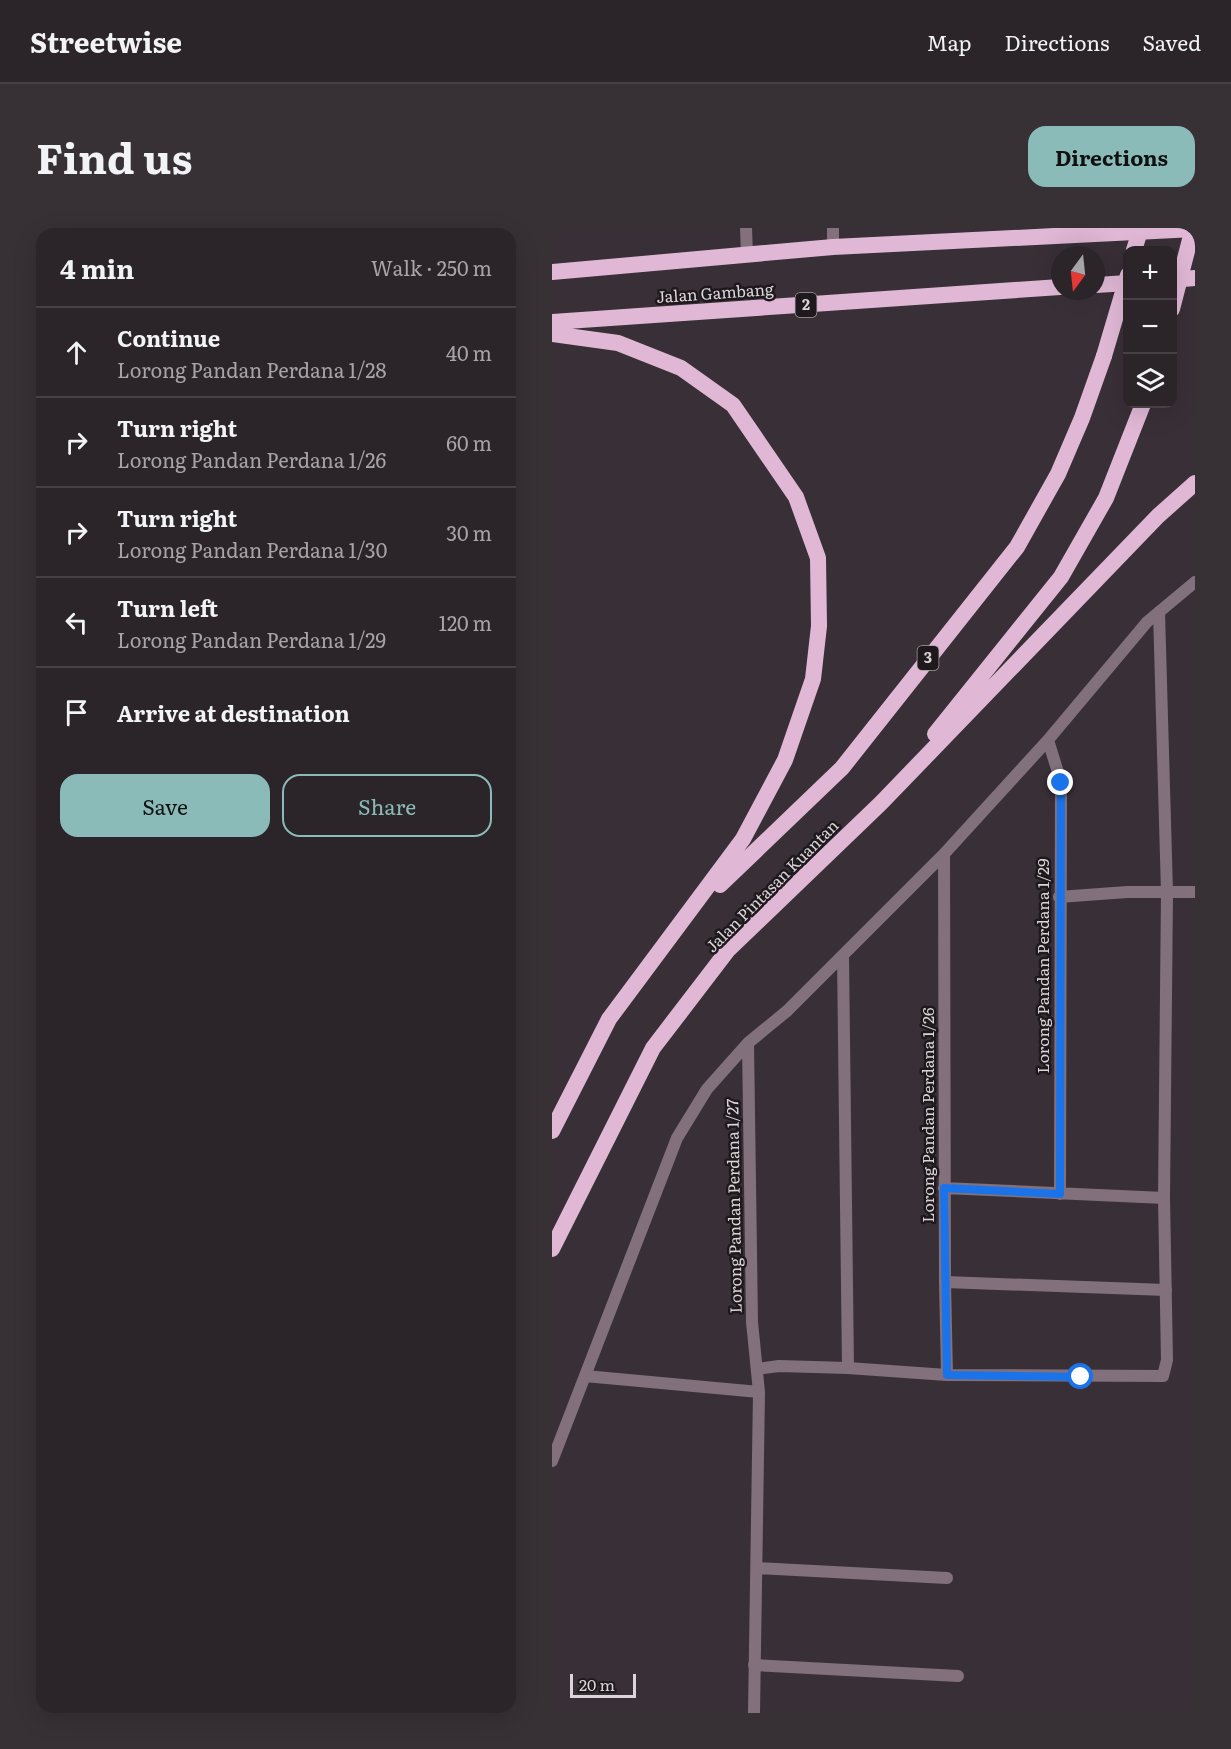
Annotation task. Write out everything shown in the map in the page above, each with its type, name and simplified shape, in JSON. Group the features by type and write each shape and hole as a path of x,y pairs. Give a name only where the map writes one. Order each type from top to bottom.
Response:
{"highway":[{"path":"1135,246 1141,228"},
{"path":"552,272 833,247 1051,232 1194,229 1175,300"},
{"path":"1177,280 1195,278"},
{"path":"1105,284 1123,283"},
{"name":"Jalan Gambang","path":"552,322 1051,288"},
{"name":"3","path":"552,1131 609,1019 689,915 842,768 1017,547 1058,474 1082,418 1104,356 1123,291"},
{"path":"552,334 618,343 681,368 733,405 796,497 818,558 819,626 813,679 785,760 743,839 689,915"},
{"path":"882,803 1061,577 1106,498 1141,408"},
{"path":"882,803 1158,516 1195,483"},
{"name":"Jalan Pintasan Kuantan","path":"552,1249 653,1048 728,950 882,803"}],"street":[{"path":"746,228 747,255"},
{"path":"833,228 833,247"},
{"path":"552,1461 677,1138 706,1089 748,1043 787,1011 944,854 1048,740 1147,622 1195,582"},
{"path":"757,1369 779,1366 947,1375 1162,1376 1167,1360 1164,1198 1167,892 1159,612"},
{"name":"Lorong Pandan Perdana 1/29","path":"1048,740 1061,783 1060,1194"},
{"name":"Lorong Pandan Perdana 1/26","path":"944,854 944,1188 947,1375"},
{"path":"1059,897 1195,892"},
{"path":"843,956 848,1368"},
{"name":"Lorong Pandan Perdana 1/27","path":"748,1043 752,1322 759,1392 754,1713"},
{"path":"944,1188 1164,1198"},
{"path":"945,1282 1166,1290"},
{"path":"585,1376 759,1392"},
{"path":"757,1568 947,1578"},
{"path":"754,1665 958,1676"}],"route":[{"path":"1061,783 1059,844 1060,1194 944,1188 947,1375 1081,1377"}]}
